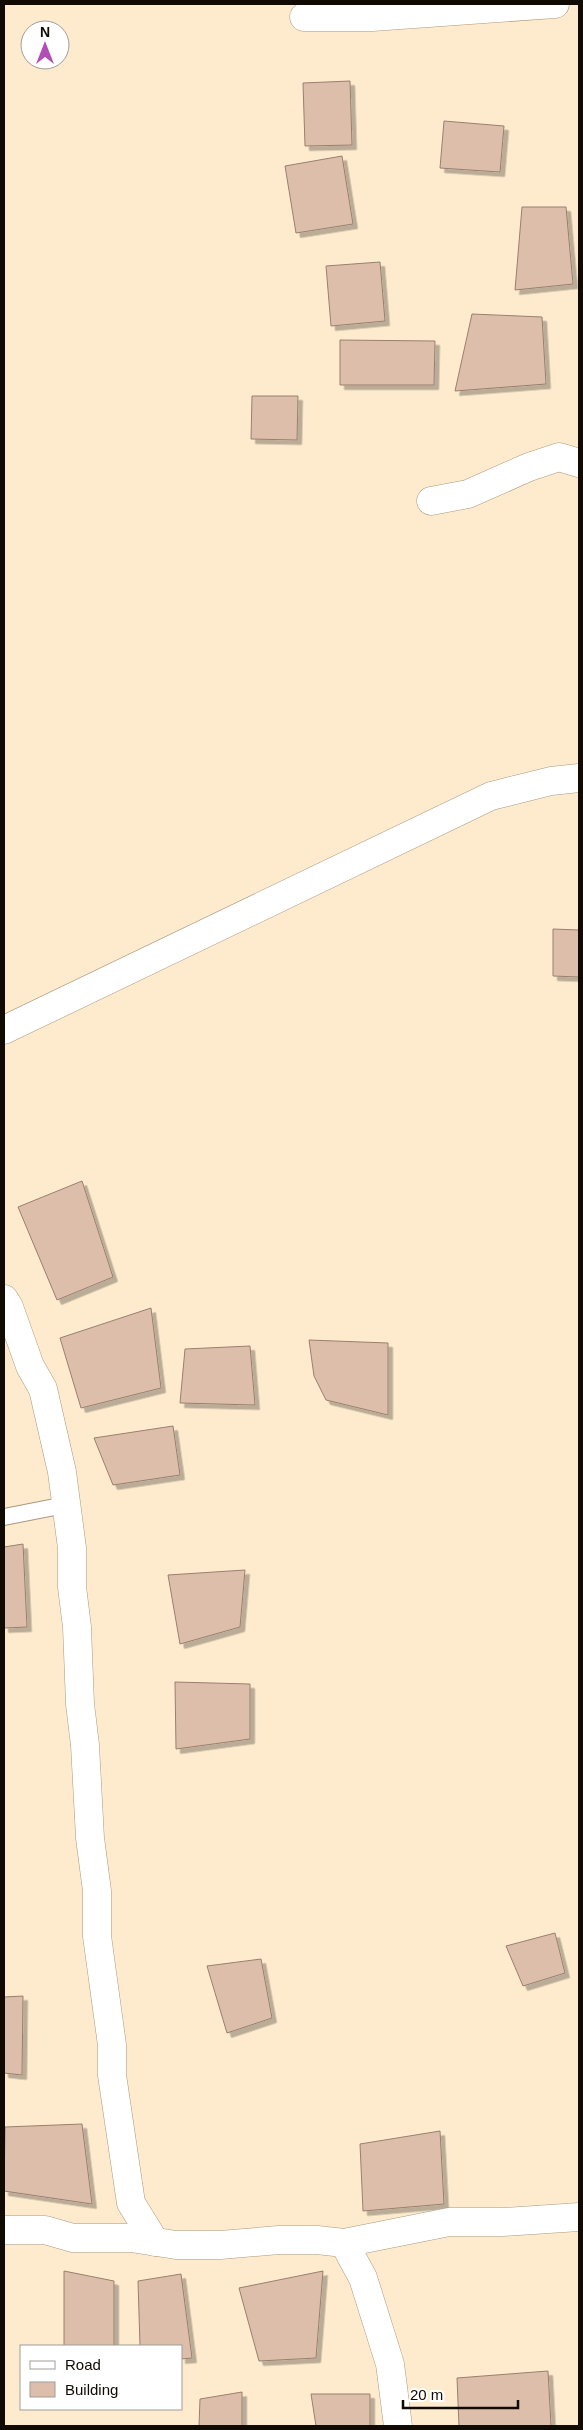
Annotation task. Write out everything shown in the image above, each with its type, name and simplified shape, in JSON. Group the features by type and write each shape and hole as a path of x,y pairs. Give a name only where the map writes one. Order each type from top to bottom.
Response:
{"street":[{"path":"304,17 372,17 555,4"},
{"path":"431,501 468,494 529,467 559,457 579,463"},
{"path":"4,1030 491,796 551,782 579,778"},
{"path":"4,1299 9,1307 30,1366 43,1390 62,1472 72,1548 72,1587 77,1627 80,1704 85,1745 90,1838 97,1891 97,1936 112,2045 112,2074 131,2203 154,2242"},
{"path":"4,2230 45,2230 73,2238 131,2238 176,2245 220,2245 279,2240 317,2240 344,2243 449,2222 502,2222 579,2217"},
{"path":"344,2243 363,2278 390,2364 398,2426"}],"lane":[{"path":"4,1516 65,1505"}],"building":[{"path":"350,81 352,145 305,146 303,83"},
{"path":"444,121 504,126 500,172 440,168"},
{"path":"342,156 353,224 296,233 285,166"},
{"path":"522,207 566,207 573,284 515,290"},
{"path":"380,262 385,321 331,326 326,266"},
{"path":"472,314 542,317 546,384 455,391"},
{"path":"340,340 435,341 434,385 340,385"},
{"path":"252,396 298,396 297,440 251,439"},
{"path":"553,929 579,930 579,977 553,976"},
{"path":"82,1181 113,1277 57,1300 18,1207"},
{"path":"151,1308 161,1388 81,1408 60,1338"},
{"path":"309,1340 388,1343 388,1415 326,1400 314,1376"},
{"path":"250,1346 255,1405 180,1403 185,1349"},
{"path":"173,1426 180,1475 113,1485 94,1438"},
{"path":"23,1544 27,1627 4,1628 4,1547"},
{"path":"245,1570 240,1627 180,1644 168,1575"},
{"path":"175,1682 250,1684 250,1739 176,1749"},
{"path":"555,1933 565,1973 523,1986 506,1946"},
{"path":"261,1959 272,2018 227,2033 207,1966"},
{"path":"23,1996 22,2075 4,2073 4,1997"},
{"path":"82,2124 92,2204 4,2191 5,2127"},
{"path":"440,2131 444,2204 363,2211 360,2144"},
{"path":"64,2271 114,2281 114,2345 64,2345"},
{"path":"323,2271 316,2358 259,2361 239,2288"},
{"path":"181,2274 192,2358 182,2359 182,2345 140,2345 138,2281"},
{"path":"548,2371 551,2426 459,2426 457,2378"},
{"path":"242,2392 242,2426 199,2426 200,2399"},
{"path":"311,2394 370,2394 370,2426 316,2426"}]}
